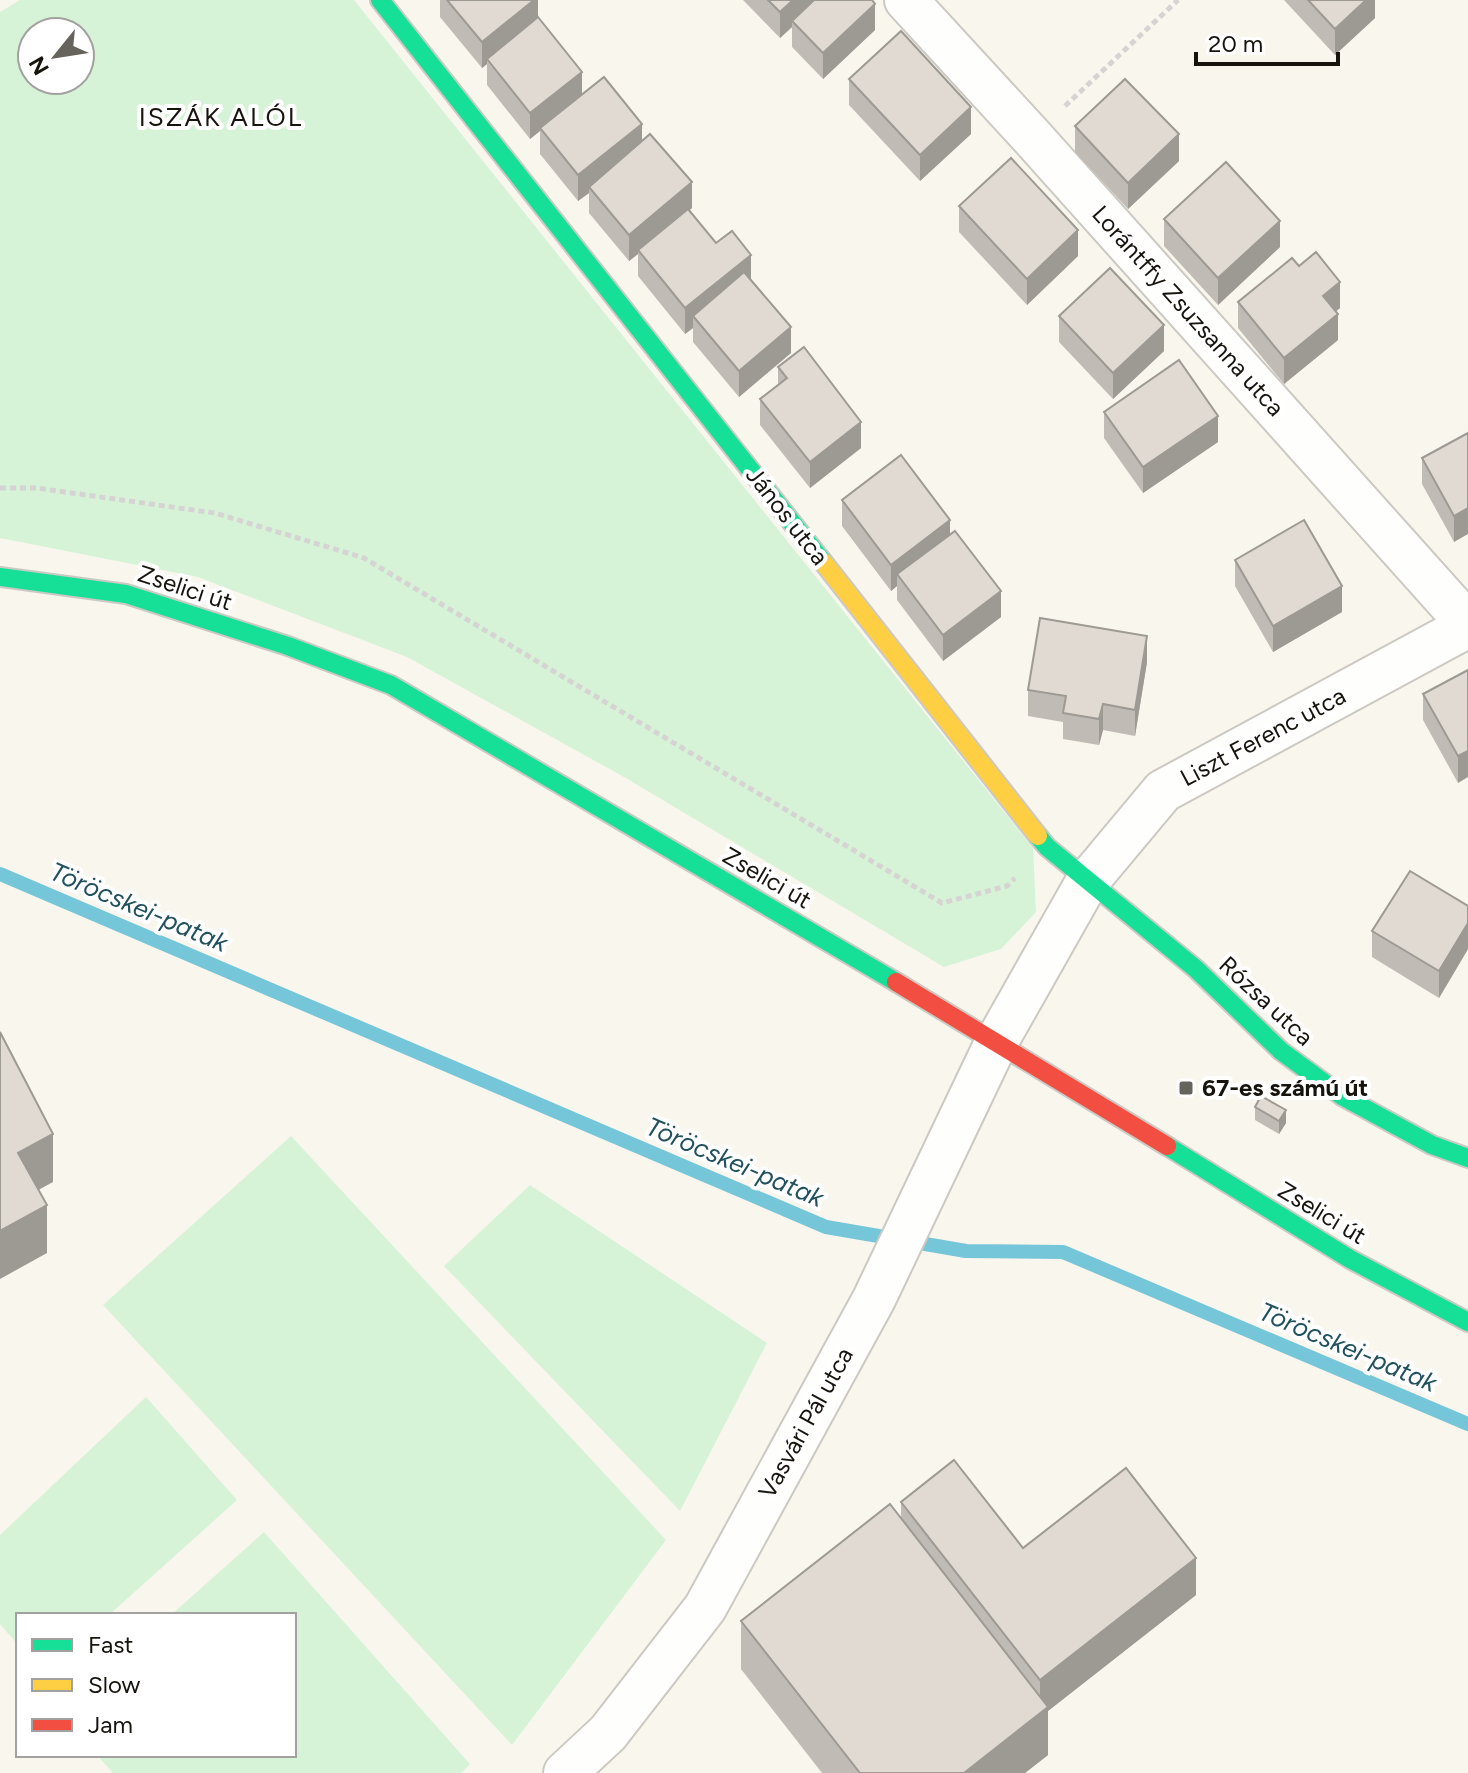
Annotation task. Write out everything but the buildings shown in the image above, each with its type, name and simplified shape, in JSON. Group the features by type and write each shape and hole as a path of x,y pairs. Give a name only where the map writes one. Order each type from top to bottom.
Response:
{"main road":[{"name":"János utca","path":"380,0 1047,847 1087,882"},
{"name":"Zselici út","path":"0,577 126,594 288,646 391,685 997,1041 1350,1259 1468,1322"},
{"name":"Rózsa utca","path":"1087,882 1196,969 1281,1051 1330,1087 1432,1145 1468,1158"}],"street":[{"name":"Lorántffy Zsuzsanna utca","path":"906,0 1468,625"},
{"name":"Liszt Ferenc utca","path":"1087,882 1163,791 1468,625"},
{"path":"997,1041 1087,882"},
{"name":"Vasvári Pál utca","path":"565,1773 608,1733 705,1608 874,1299 997,1041"}],"path":[{"path":"1032,137 1178,0"},
{"path":"0,488 36,488 215,513 364,558 942,903 1007,886 1047,847"}],"green space":[{"path":"20,0 354,0 1033,848 1036,912 1001,949 944,967 624,777 407,657 198,577 0,538 0,12"},
{"path":"291,1136 666,1540 512,1745 103,1305"},
{"path":"530,1185 767,1343 680,1511 444,1266"},
{"path":"146,1397 237,1500 111,1613 16,1613 16,1643 0,1624 0,1535"},
{"path":"264,1532 470,1764 461,1773 113,1773 99,1757 296,1757 296,1613 173,1613"}],"waterway":[{"name":"Töröcskei-patak","path":"0,874 826,1227 966,1251 1063,1252 1468,1424"}],"traffic: fast":[{"path":"380,0 823,562"},
{"path":"0,577 126,594 288,646 391,685 896,982"},
{"path":"1038,836 1047,847 1196,969 1281,1051 1342,1096 1432,1145 1468,1158"},
{"path":"1167,1146 1350,1259 1468,1322"}],"traffic: slow":[{"path":"823,562 1038,836"}],"traffic: jam":[{"path":"896,982 1167,1146"}],"place":[{"name":"67-es számú út","path":"1186,1088"}],"district":[{"name":"ISZÁK ALÓL","path":"221,117"}]}
